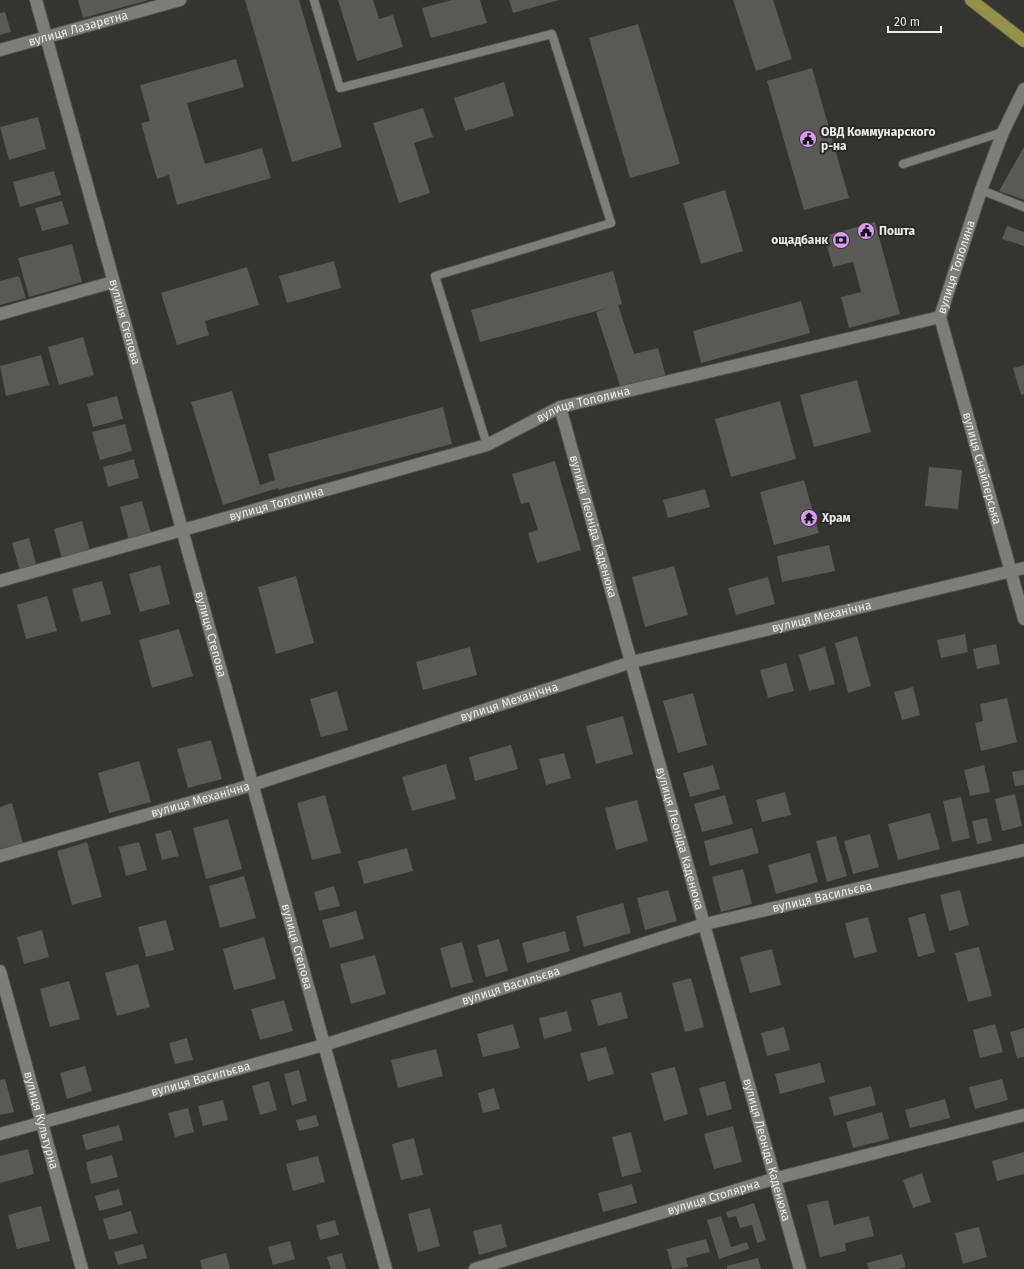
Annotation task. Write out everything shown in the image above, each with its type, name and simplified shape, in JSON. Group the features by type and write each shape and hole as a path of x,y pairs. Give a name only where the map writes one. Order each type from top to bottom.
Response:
{"main road":[{"path":"971,0 1024,41"}],"street":[{"name":"вулиця Степова","path":"36,0 386,1269"},
{"name":"вулиця Лазаретна","path":"0,50 180,0"},
{"name":"вулиця Тополина","path":"0,581 487,445 560,407 940,317 980,190 1003,132 1024,89"},
{"path":"0,314 113,282"},
{"name":"вулиця Снайперська","path":"940,317 1024,619"},
{"name":"вулиця Леоніда Каденюка","path":"560,407 705,924 773,1179 800,1269"},
{"name":"вулиця Механічна","path":"0,856 252,785 632,662 1024,568"},
{"name":"вулиця Васильєва","path":"0,1134 324,1045 705,924 1024,850"},
{"name":"вулиця Культурна","path":"0,971 82,1269"},
{"name":"вулиця Столярна","path":"475,1269 773,1179 1024,1115"}],"lane":[{"path":"314,0 340,88 552,34 611,223 435,276 487,445"},
{"path":"904,164 1003,132"},
{"path":"980,190 1024,208"}],"building":[{"path":"78,0 149,0 83,18"},
{"path":"245,0 299,0 342,147 292,162"},
{"path":"338,0 373,0 379,19 393,15 403,47 357,61"},
{"path":"452,0 480,0 487,23 431,38 422,8"},
{"path":"509,0 559,0 513,13"},
{"path":"733,0 773,0 792,59 756,71"},
{"path":"5,12 11,32 0,35 0,13"},
{"path":"638,24 680,164 630,178 589,38"},
{"path":"236,59 244,87 187,103 205,164 262,148 271,178 177,205 169,175 157,179 141,123 150,121 140,85"},
{"name":"ОВД Коммунарского р-на","path":"812,68 849,198 804,210 767,81"},
{"path":"504,82 514,116 465,131 454,98"},
{"path":"423,108 433,137 414,143 430,193 399,203 373,123"},
{"path":"38,117 46,149 9,160 0,127"},
{"path":"1024,147 1024,200 999,191"},
{"path":"54,171 61,195 20,207 13,182"},
{"path":"725,190 743,251 701,264 683,203"},
{"path":"62,201 69,224 42,231 35,208"},
{"path":"875,222 900,314 849,328 841,297 861,292 853,262 833,267 824,236"},
{"path":"1007,226 1024,232 1024,246 1002,239"},
{"path":"72,244 82,282 29,297 18,258"},
{"path":"334,261 341,288 287,303 279,276"},
{"path":"247,267 259,305 205,321 209,335 177,345 161,293"},
{"path":"613,271 622,304 618,305 634,354 658,348 666,377 621,389 596,312 608,308 480,342 471,310"},
{"path":"19,276 26,298 0,305 0,281"},
{"path":"801,301 810,333 701,363 693,331"},
{"path":"83,337 94,375 59,385 48,347"},
{"path":"41,355 49,385 6,396 0,366"},
{"path":"1024,365 1024,394 1021,395 1013,368"},
{"path":"857,380 871,432 814,447 800,395"},
{"path":"232,391 260,485 275,480 268,454 443,407 452,444 278,490 278,488 223,505 191,402"},
{"path":"117,396 123,419 93,427 87,404"},
{"path":"780,401 796,459 731,477 715,419"},
{"path":"125,424 132,451 100,460 92,432"},
{"path":"134,459 139,478 108,487 103,467"},
{"path":"555,461 581,550 537,563 528,533 538,530 529,502 521,504 512,474"},
{"path":"929,467 962,470 958,509 925,506"},
{"path":"804,480 819,533 774,545 760,492"},
{"path":"705,489 710,507 668,518 663,500"},
{"path":"142,501 151,534 129,540 120,507"},
{"path":"82,521 90,551 62,559 54,529"},
{"path":"29,538 37,567 20,571 12,543"},
{"path":"829,545 835,571 782,582 777,556"},
{"path":"160,565 170,604 140,612 129,574"},
{"path":"674,566 688,615 645,627 632,577"},
{"path":"296,576 314,643 276,654 258,587"},
{"path":"768,577 775,604 736,615 728,588"},
{"path":"102,581 111,614 81,622 72,589"},
{"path":"47,596 57,631 26,639 17,605"},
{"path":"179,629 193,676 152,688 139,640"},
{"path":"965,634 968,652 941,658 937,640"},
{"path":"857,636 871,686 848,693 835,643"},
{"path":"996,644 1000,664 977,669 973,649"},
{"path":"470,647 477,675 423,690 416,662"},
{"path":"825,647 835,684 809,691 799,655"},
{"path":"786,663 794,691 768,698 760,670"},
{"path":"913,687 920,715 902,720 894,692"},
{"path":"337,691 348,730 321,737 310,699"},
{"path":"693,693 707,745 678,753 663,701"},
{"path":"1007,698 1017,742 981,751 975,723 983,721 980,704"},
{"path":"623,716 633,754 596,764 586,726"},
{"path":"211,740 222,779 188,788 177,749"},
{"path":"511,745 518,769 475,781 469,757"},
{"path":"564,753 571,778 546,785 539,759"},
{"path":"139,761 151,802 109,813 98,773"},
{"path":"446,764 456,799 412,811 402,777"},
{"path":"713,765 720,789 690,797 683,773"},
{"path":"984,765 990,792 970,796 964,770"},
{"path":"1024,770 1024,785 1015,786 1012,772"},
{"path":"785,792 791,815 762,822 756,800"},
{"path":"1015,794 1022,826 1002,831 995,799"},
{"path":"325,795 341,853 312,860 297,803"},
{"path":"725,795 733,824 702,832 694,804"},
{"path":"961,797 970,838 952,842 943,801"},
{"path":"637,800 648,841 616,850 605,808"},
{"path":"12,803 23,844 0,851 0,807"},
{"path":"930,813 940,849 898,860 888,824"},
{"path":"987,818 992,841 977,844 972,821"},
{"path":"228,819 242,869 206,879 193,828"},
{"path":"752,828 759,853 710,866 704,841"},
{"path":"171,830 179,856 162,860 155,834"},
{"path":"870,834 879,867 853,874 844,841"},
{"path":"836,836 847,876 827,882 816,841"},
{"path":"87,842 102,897 72,905 57,851"},
{"path":"139,842 147,870 126,876 119,847"},
{"path":"407,848 413,871 364,884 358,861"},
{"path":"810,853 818,882 776,894 768,865"},
{"path":"743,869 752,904 721,912 712,877"},
{"path":"244,876 256,918 220,928 209,886"},
{"path":"334,886 340,906 319,911 314,892"},
{"path":"668,890 677,921 645,930 637,898"},
{"path":"960,890 969,925 949,931 940,895"},
{"path":"623,903 631,933 584,947 576,916"},
{"path":"356,911 364,939 330,948 322,920"},
{"path":"925,913 935,952 918,957 908,918"},
{"path":"868,917 877,952 854,958 845,923"},
{"path":"166,920 174,950 146,957 138,927"},
{"path":"42,930 49,957 24,964 17,937"},
{"path":"565,931 570,951 527,963 522,943"},
{"path":"264,937 276,979 234,990 223,949"},
{"path":"499,939 508,971 486,977 477,945"},
{"path":"462,942 473,982 451,988 440,948"},
{"path":"979,947 992,996 968,1002 955,953"},
{"path":"772,949 781,985 750,993 740,957"},
{"path":"375,955 386,994 351,1004 340,964"},
{"path":"138,964 150,1007 117,1016 105,973"},
{"path":"691,978 704,1027 685,1032 672,983"},
{"path":"69,981 80,1019 50,1027 40,989"},
{"path":"621,992 628,1018 598,1026 591,1000"},
{"path":"284,1000 293,1031 260,1040 251,1009"},
{"path":"567,1011 572,1031 544,1039 539,1018"},
{"path":"513,1024 520,1048 483,1057 477,1034"},
{"path":"995,1024 1003,1052 980,1058 973,1030"},
{"path":"784,1027 790,1050 767,1056 761,1033"},
{"path":"1024,1028 1024,1057 1017,1058 1010,1032"},
{"path":"187,1038 193,1060 175,1064 169,1043"},
{"path":"606,1047 614,1074 588,1081 580,1053"},
{"path":"436,1049 443,1076 398,1088 391,1060"},
{"path":"820,1063 825,1082 780,1094 775,1074"},
{"path":"85,1066 92,1091 67,1099 60,1073"},
{"path":"675,1067 688,1114 664,1121 651,1073"},
{"path":"299,1070 307,1101 292,1105 284,1074"},
{"path":"5,1079 14,1112 0,1115 0,1080"},
{"path":"1002,1079 1008,1100 975,1109 969,1087"},
{"path":"269,1081 277,1110 260,1115 252,1086"},
{"path":"725,1081 732,1109 707,1116 699,1088"},
{"path":"871,1086 876,1105 834,1116 829,1097"},
{"path":"494,1088 500,1109 483,1113 478,1093"},
{"path":"945,1099 950,1118 910,1128 905,1110"},
{"path":"223,1100 228,1120 203,1126 198,1106"},
{"path":"188,1108 194,1132 175,1137 168,1113"},
{"path":"882,1112 889,1139 853,1148 846,1122"},
{"path":"316,1115 319,1126 299,1131 296,1120"},
{"path":"119,1125 123,1140 86,1150 82,1135"},
{"path":"733,1126 742,1162 714,1169 704,1134"},
{"path":"631,1132 641,1172 622,1177 612,1137"},
{"path":"414,1138 423,1175 401,1180 392,1144"},
{"path":"28,1149 34,1174 0,1183 0,1156"},
{"path":"1024,1152 1024,1174 997,1181 992,1161"},
{"path":"112,1155 118,1177 91,1184 86,1162"},
{"path":"318,1156 325,1182 293,1191 286,1164"},
{"path":"922,1173 931,1202 913,1208 903,1180"},
{"path":"632,1184 637,1203 603,1212 598,1193"},
{"path":"119,1189 123,1205 99,1211 95,1196"},
{"path":"828,1200 834,1225 869,1216 874,1236 845,1243 846,1251 820,1257 807,1205"},
{"path":"754,1203 766,1240 757,1243 752,1225 740,1228 736,1216 728,1218 726,1212"},
{"path":"41,1206 50,1241 17,1249 8,1215"},
{"path":"430,1208 440,1246 418,1252 408,1214"},
{"path":"131,1211 137,1233 109,1240 103,1219"},
{"path":"721,1216 731,1247 747,1242 749,1249 719,1259 707,1220"},
{"path":"335,1220 339,1235 320,1240 316,1225"},
{"path":"501,1224 507,1247 479,1255 473,1231"},
{"path":"979,1227 987,1257 963,1264 955,1233"},
{"path":"706,1239 710,1252 686,1258 688,1267 672,1269 667,1249"},
{"path":"290,1241 295,1259 273,1265 268,1247"},
{"path":"143,1244 147,1258 118,1265 114,1252"},
{"path":"226,1253 230,1269 202,1269 200,1260"},
{"path":"342,1253 346,1269 331,1269 327,1257"},
{"path":"902,1254 906,1267 898,1269 869,1269 867,1263"},
{"path":"758,1258 761,1269 727,1269 727,1266"}],"place":[{"name":"ОВД Коммунарского р-на","path":"808,139"},
{"name":"Пошта","path":"866,231"},
{"name":"ощадбанк","path":"841,240"},
{"name":"Храм","path":"809,518"}]}
